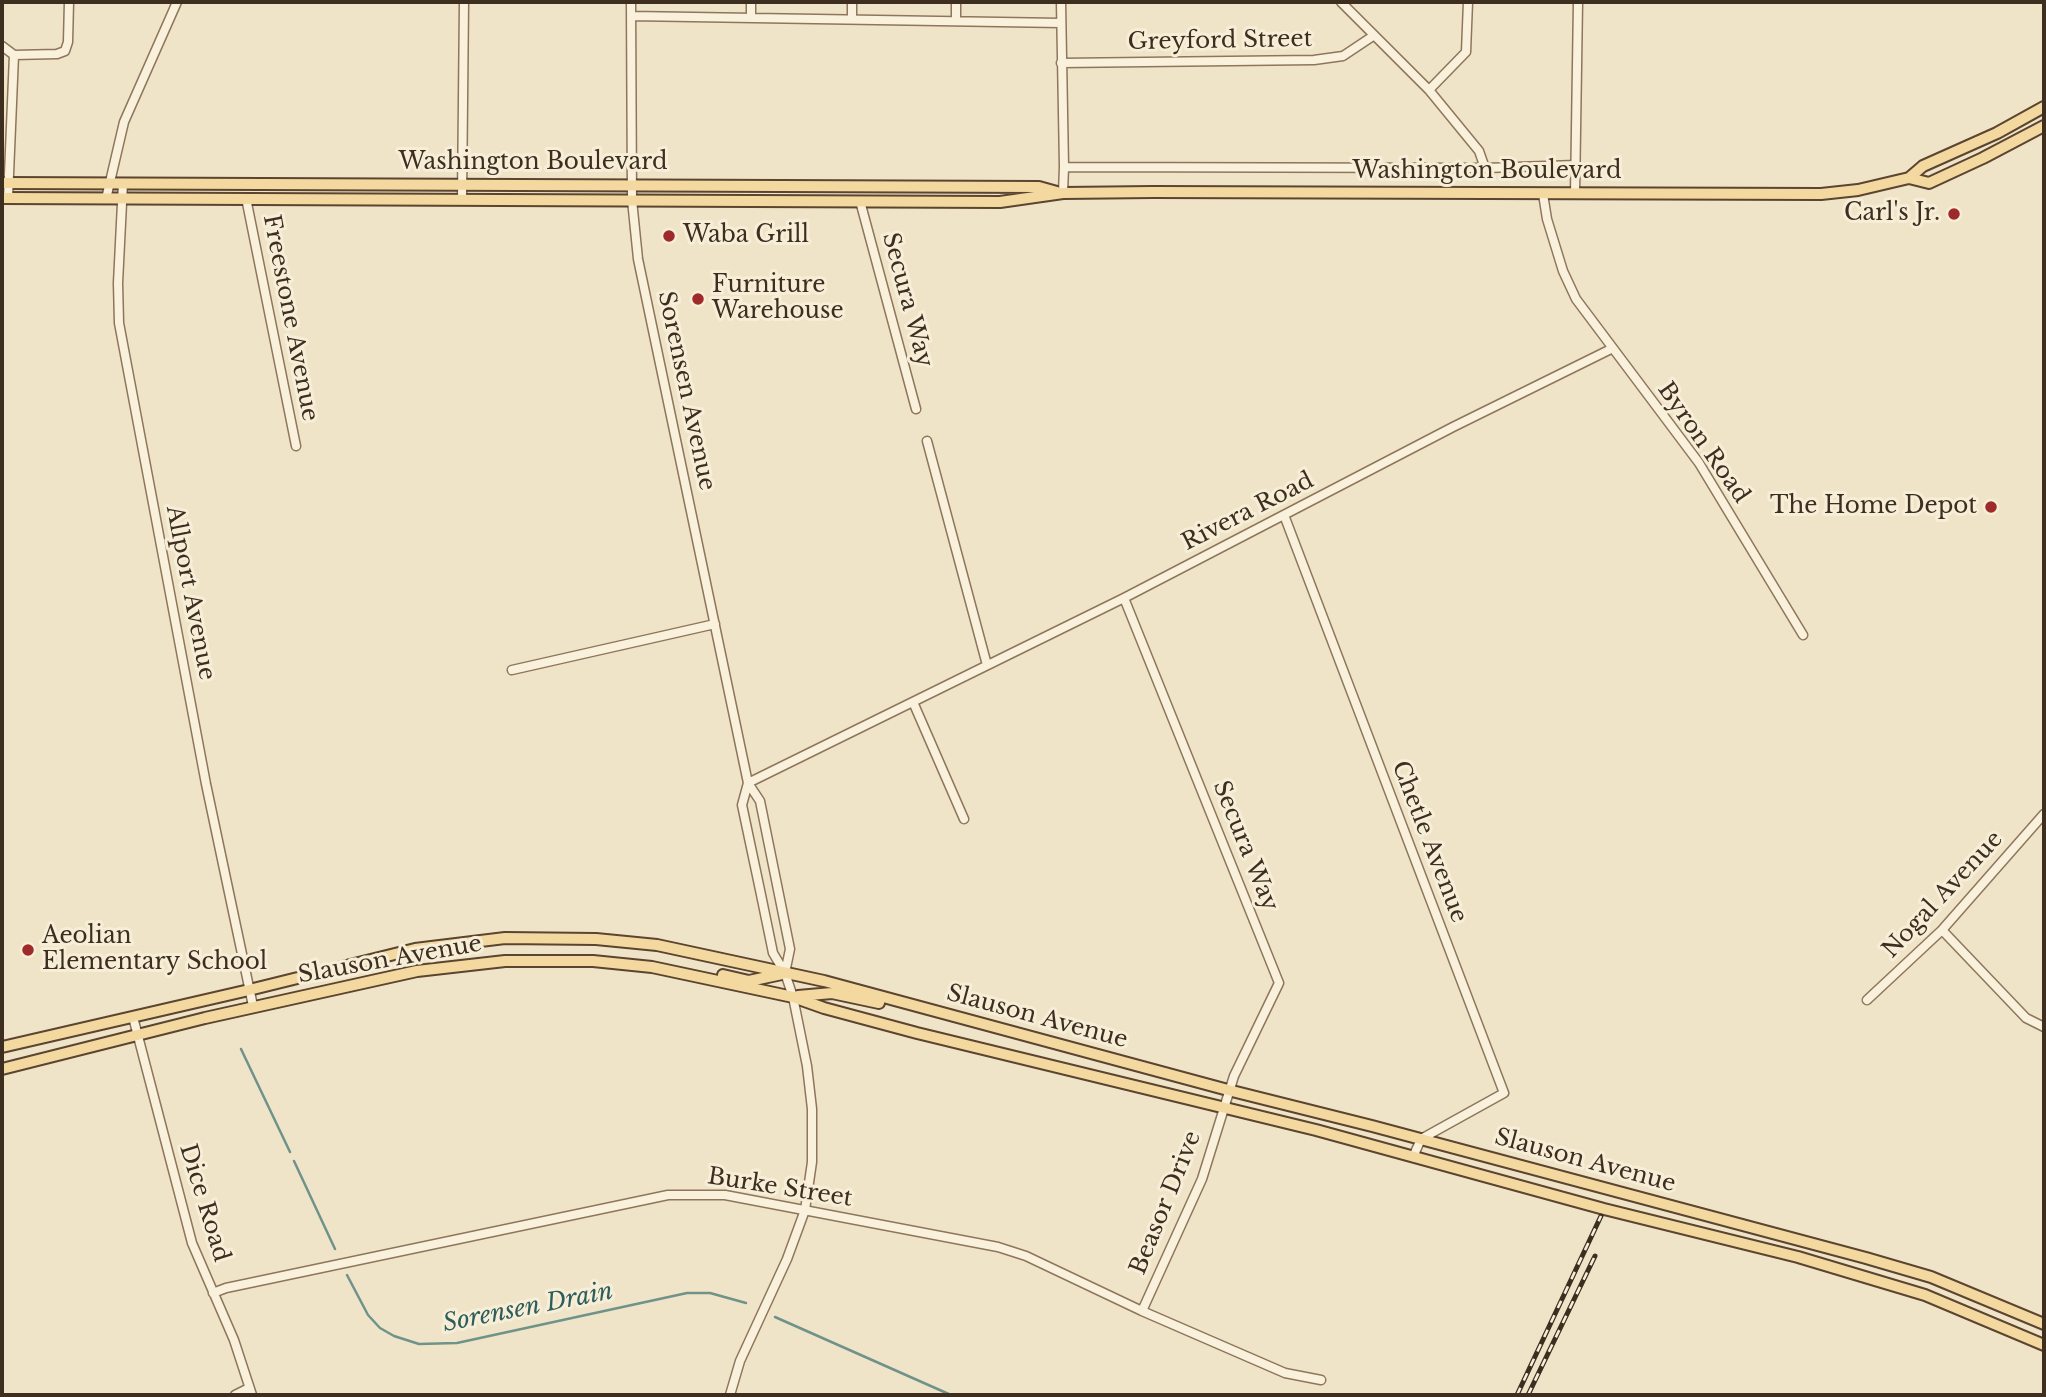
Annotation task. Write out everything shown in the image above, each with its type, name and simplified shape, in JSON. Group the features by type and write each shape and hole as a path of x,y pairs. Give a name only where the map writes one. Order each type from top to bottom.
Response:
{"main road":[{"name":"Washington Boulevard","path":"1909,178 1923,166 1997,133 2044,107"},
{"name":"Washington Boulevard","path":"5,198 1000,202 1063,193 1821,194 1858,190 1909,178 1929,183 2044,125"},
{"name":"Washington Boulevard","path":"5,183 1038,187 1063,193"},
{"name":"Slauson Avenue","path":"2,1047 415,949 505,938 596,939 657,945 824,981 1805,1241 1931,1276 2044,1324"},
{"name":"Slauson Avenue","path":"2,1069 253,1006 417,971 505,961 593,961 666,970 793,997 917,1033 1316,1130 1798,1257 1925,1295 2044,1345"},
{"path":"666,970 679,966 749,981 785,973"},
{"path":"793,997 832,993 888,1005 894,1001"},
{"path":"1718,1238 1724,1220"},
{"path":"1798,1257 1805,1241"}],"street":[{"path":"2,47 14,55 57,54 65,51 68,42 69,2"},
{"path":"106,199 124,122 177,2"},
{"path":"462,199 464,2"},
{"name":"Sorensen Avenue","path":"631,2 632,200 638,259 748,783 760,802 790,949 785,973"},
{"path":"751,2 751,18"},
{"path":"852,2 852,19"},
{"path":"956,2 956,21"},
{"path":"1061,2 1063,193"},
{"path":"1341,2 1429,90 1479,151 1485,168"},
{"path":"1429,90 1466,52 1468,2"},
{"path":"1575,194 1578,2"},
{"path":"631,16 1061,23"},
{"name":"Greyford Street","path":"1061,63 1314,60 1343,56 1373,36"},
{"path":"5,198 14,55"},
{"name":"Washington Boulevard","path":"1064,167 1485,168 1576,165"},
{"name":"Allport Avenue","path":"123,183 118,283 120,323 206,784 253,1006"},
{"path":"1544,194 1547,219 1563,271 1576,299 1611,349"},
{"name":"Freestone Avenue","path":"246,198 296,446"},
{"name":"Secura Way","path":"860,201 916,409"},
{"name":"Rivera Road","path":"748,783 1124,598 1611,349"},
{"name":"Byron Road","path":"1611,349 1699,463 1803,635"},
{"path":"927,441 987,665"},
{"name":"Chetle Avenue","path":"1284,515 1504,1093 1421,1139"},
{"name":"Secura Way","path":"1124,598 1279,983 1228,1090 1223,1107"},
{"path":"512,670 715,624"},
{"path":"913,702 964,819"},
{"name":"Sorensen Avenue","path":"730,1395 740,1362 787,1259 805,1210 812,1162 812,1109 807,1066 793,997 785,973 773,953 742,805 748,783"},
{"name":"Nogal Avenue","path":"1867,1000 1942,930 2044,814"},
{"path":"1942,930 2026,1018 2044,1027"},
{"name":"Dice Road","path":"134,1017 192,1243 234,1340 251,1392"},
{"name":"Beasor Drive","path":"1142,1311 1202,1179 1223,1107"},
{"path":"1413,1157 1421,1139"},
{"name":"Burke Street","path":"213,1293 238,1285 668,1195 725,1195 998,1247 1026,1256 1142,1311 1285,1373 1321,1380"},
{"path":"234,1395 251,1392"}],"waterway":[{"name":"Sorensen Drain","path":"241,1049 290,1152"},
{"name":"Sorensen Drain","path":"294,1161 335,1249"},
{"name":"Sorensen Drain","path":"347,1275 368,1315 380,1328 419,1344 457,1343 687,1293 710,1293 746,1303"},
{"name":"Sorensen Drain","path":"775,1317 951,1395"}],"railway":[{"path":"1517,1395 1601,1216"},
{"path":"1528,1395 1595,1256"}],"place":[{"name":"Carl's Jr.","path":"1954,214"},
{"name":"Waba Grill","path":"669,236"},
{"name":"Furniture Warehouse","path":"698,299"},
{"name":"The Home Depot","path":"1991,507"},
{"name":"Aeolian Elementary School","path":"28,950"}]}
